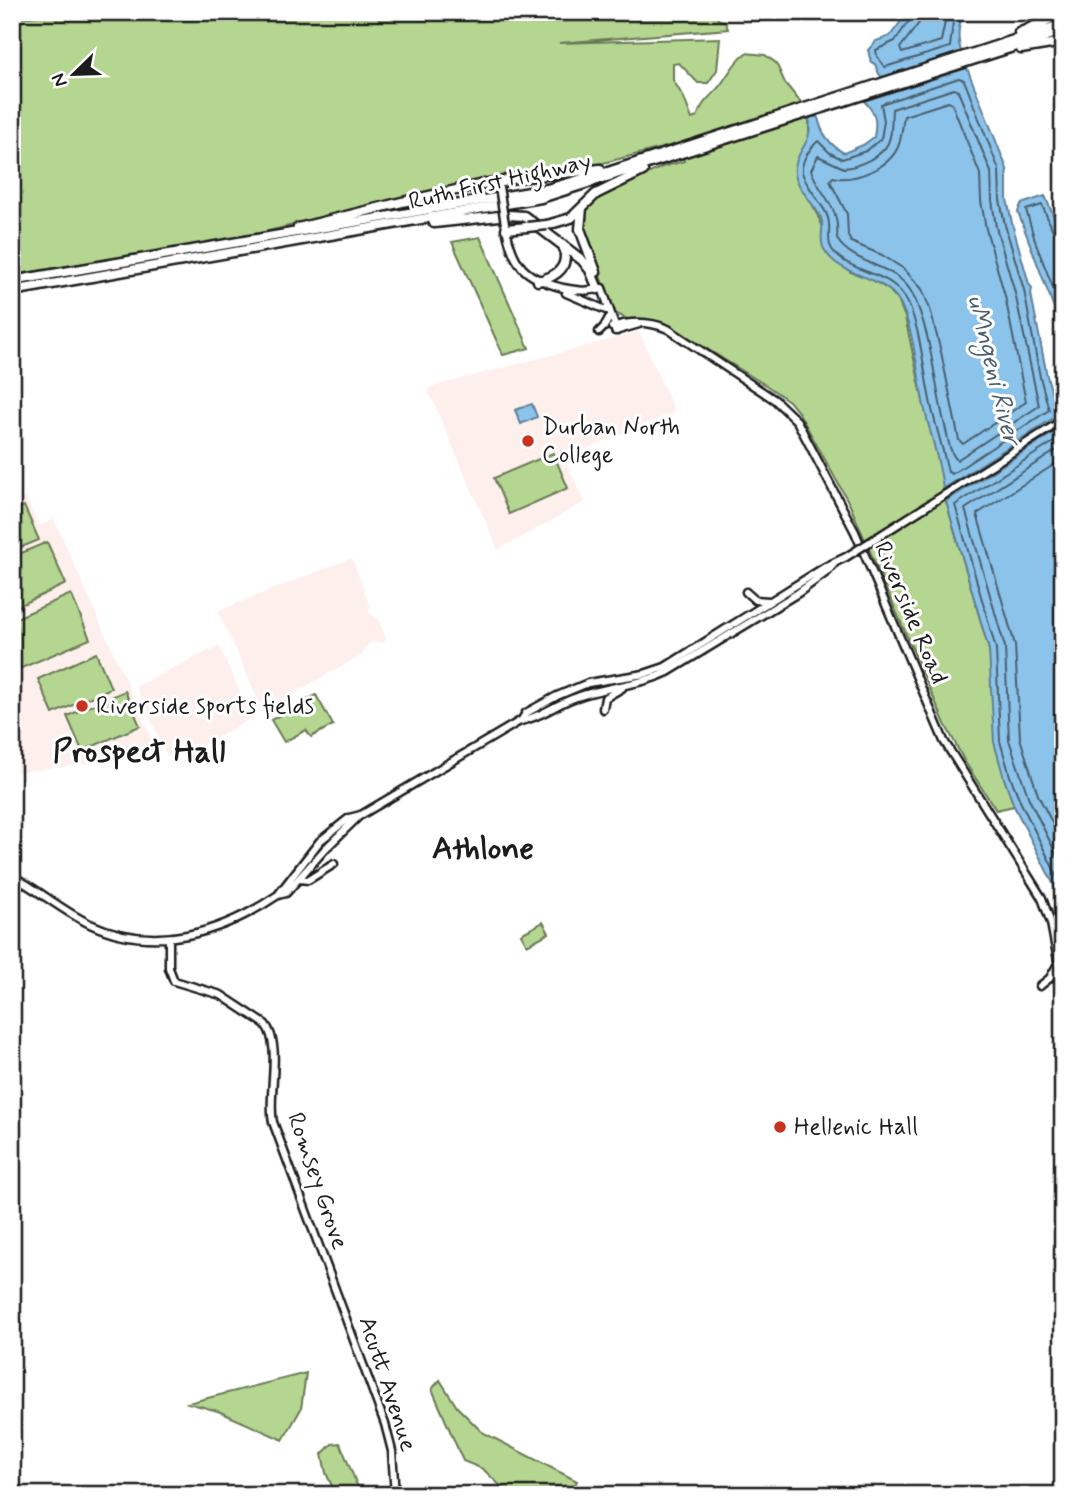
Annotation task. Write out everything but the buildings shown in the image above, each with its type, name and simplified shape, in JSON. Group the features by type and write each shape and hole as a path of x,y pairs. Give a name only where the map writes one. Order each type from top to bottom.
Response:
{"highway":[{"path":"1038,36 1063,13"},
{"path":"978,54 1038,36 1063,24"},
{"path":"978,54 1063,31"},
{"path":"1038,36 1063,43"},
{"name":"Ruth First Highway","path":"12,291 541,198 978,54"},
{"path":"239,243 488,183 499,186 509,179 593,170 664,157"},
{"path":"506,227 566,221 596,194 664,157"},
{"name":"Ruth First Highway","path":"12,281 547,189 664,157"},
{"path":"582,208 582,236 600,288"},
{"path":"367,230 517,215 530,219 587,265 600,288"},
{"path":"542,282 561,271 565,259 563,245"}],"main road":[{"path":"499,186 509,246 525,272 551,288 607,309 630,322"},
{"path":"542,282 574,290 600,288 615,328"},
{"path":"607,309 615,328"},
{"path":"599,332 609,318"},
{"name":"Riverside Road","path":"615,328 630,322 654,324 668,329 775,400 797,421 855,532 944,741 1042,898 1051,923 1063,987"},
{"path":"615,328 642,323"},
{"path":"12,876 78,918 99,928 126,935 169,938 202,933 227,925 286,893 314,848 349,818 361,815 589,683 655,671 825,567 846,557 1063,420"},
{"path":"603,709 606,697 627,686 668,672 798,593 834,564"},
{"path":"746,592 755,600 770,601"},
{"path":"558,699 627,686"},
{"path":"297,878 308,880 334,864"},
{"name":"Romsey Grove","path":"169,938 169,968 173,979 232,1000 270,1029 273,1122 334,1287"},
{"path":"1040,986 1050,978 1058,964"},
{"name":"Acutt Avenue","path":"334,1287 393,1451 395,1495"}],"shaded area":[{"name":"Durban North College","path":"639,332 675,412 564,458 585,502 498,550 429,392 431,387"},
{"path":"26,498 39,526 54,519 159,755 12,773 12,504"},
{"path":"352,558 370,606 369,612 378,619 386,638 385,642 372,642 365,647 363,655 263,710 218,611"},
{"path":"219,646 252,718 195,750 167,756 136,686"}],"green space":[{"path":"88,12 682,12 689,19 714,12 719,20 725,21 728,29 559,43 720,38 717,70 708,83 698,83 679,63 673,64 673,80 692,119 697,117 706,101 746,53 765,55 776,63 785,83 809,117 809,140 795,166 823,227 850,272 869,278 889,290 898,300 905,317 946,501 989,650 1004,778 1014,806 996,810 965,762 945,724 849,503 799,413 789,401 767,386 670,326 651,321 629,320 615,313 583,226 587,208 594,200 662,167 684,161 678,144 595,165 498,176 226,241 12,275 12,18"},
{"path":"480,237 529,348 503,355 452,242"},
{"path":"553,453 568,488 509,514 494,478"},
{"path":"24,506 39,540 12,551 12,511"},
{"path":"47,542 66,584 12,609 12,557"},
{"path":"71,594 90,639 12,672 12,620"},
{"path":"96,653 111,688 53,714 38,679"},
{"path":"125,691 140,726 82,751 67,716"},
{"path":"316,695 333,725 311,737 306,730 284,742 271,720"},
{"path":"543,922 549,933 527,945 521,934"},
{"path":"306,1373 301,1409 283,1440 218,1411 188,1403"},
{"path":"440,1380 457,1407 482,1432 577,1481 570,1495 510,1495 483,1469 463,1461 432,1389"},
{"path":"340,1443 361,1495 336,1495 326,1473 322,1454 332,1444"}],"water":[{"path":"908,12 965,12 958,32 961,52 882,77 871,62 868,50 876,41 890,36"},
{"name":"uMngeni River","path":"967,68 1007,169 1007,199 1032,288 1047,376 1058,415 943,489 903,308 889,290 839,265 824,249 821,218 800,187 795,167 809,134 809,117 818,117 827,138 844,153 874,137 875,118 864,101"},
{"path":"1045,196 1063,238 1063,332 1018,212 1021,204"},
{"path":"532,404 537,417 521,424 515,410"},
{"path":"1061,428 1063,909 1059,895 1014,806 1004,778 994,742 989,650 946,501"}],"place":[{"name":"Durban North College","path":"528,441"},
{"name":"Riverside sports fields","path":"82,706"},
{"name":"Hellenic Hall","path":"780,1127"}],"district":[{"name":"Prospect Hall","path":"139,752"},
{"name":"Athlone","path":"483,849"}]}
